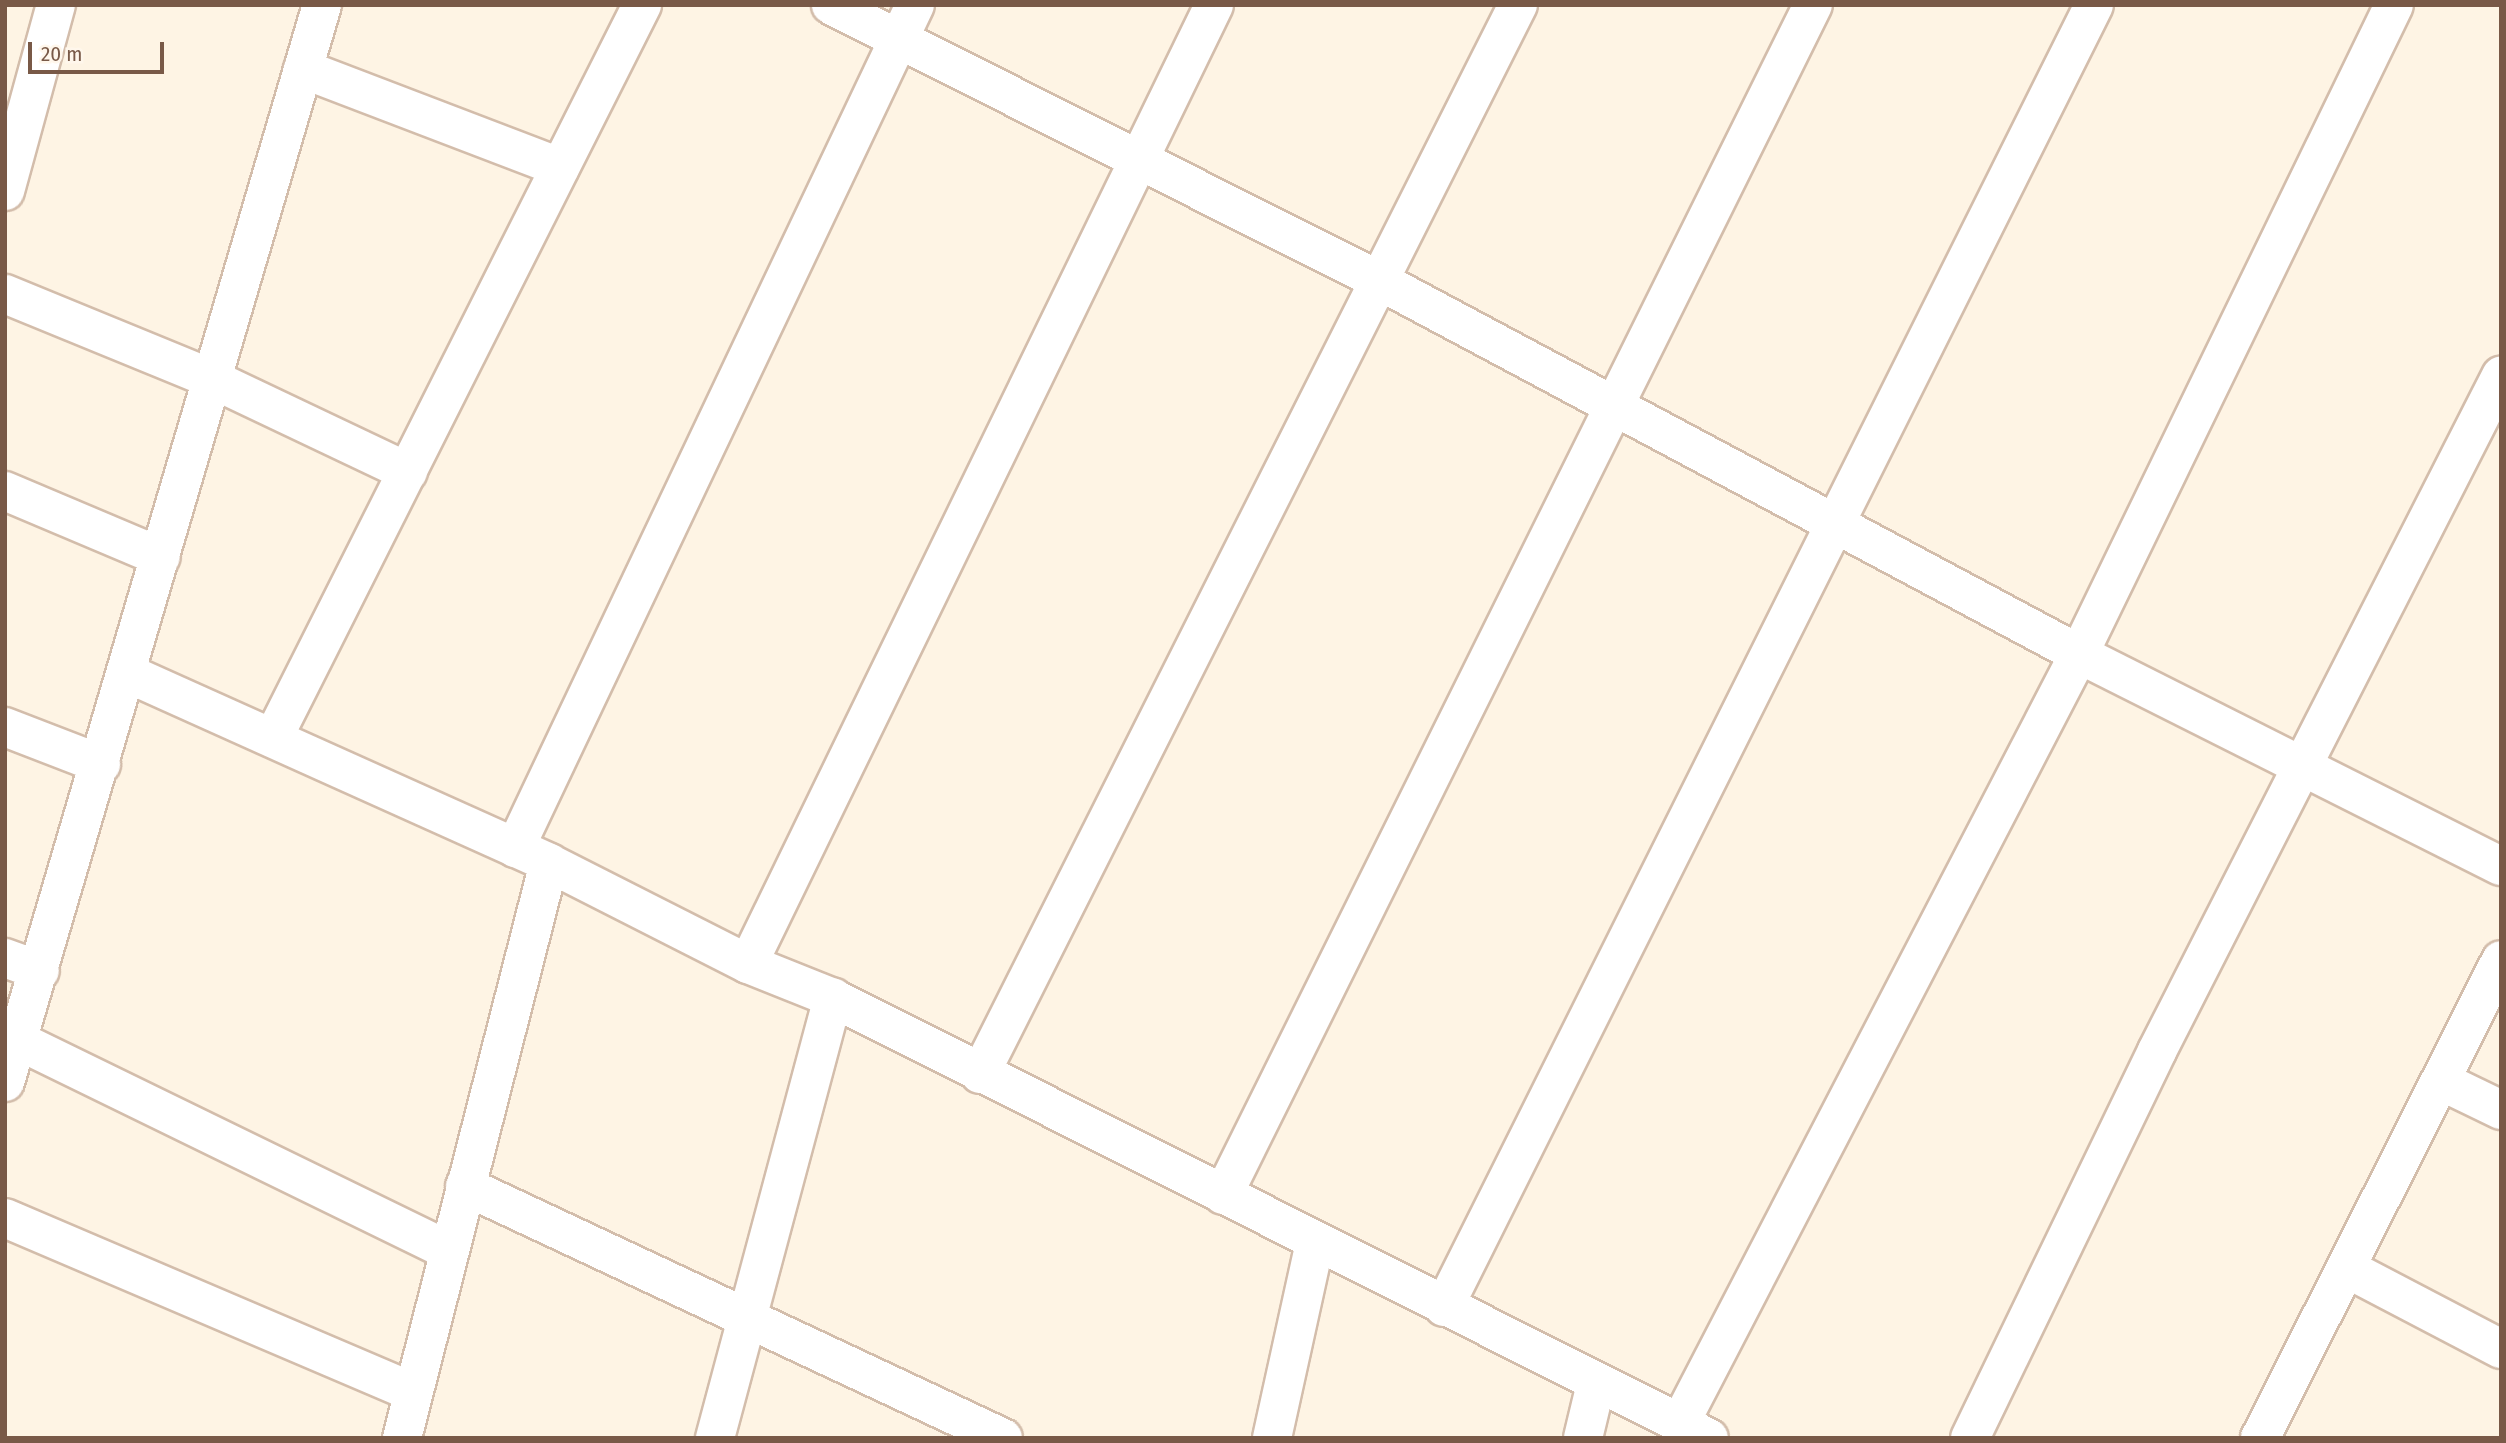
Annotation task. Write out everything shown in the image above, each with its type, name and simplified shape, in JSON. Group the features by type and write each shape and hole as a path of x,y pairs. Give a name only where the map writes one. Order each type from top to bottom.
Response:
{"street":[{"path":"5,191 56,5"},
{"path":"5,1082 19,1041 23,965 101,764 210,378 322,5"},
{"path":"273,738 642,5"},
{"path":"831,5 907,21 1137,155 1840,524 2079,654 2501,866"},
{"path":"748,964 1137,155 1214,5"},
{"path":"980,1074 1518,5"},
{"path":"1223,1195 1617,406 1813,5"},
{"path":"1444,1307 1840,524 2094,5"},
{"path":"127,673 549,863 748,964 833,998 1596,1384 1695,1431 2079,654 2394,5"},
{"path":"515,848 907,21"},
{"path":"303,69 560,167"},
{"path":"5,294 210,378 408,472"},
{"path":"1970,1438 2304,765 2501,376"},
{"path":"5,491 161,557"},
{"path":"5,727 101,764"},
{"path":"402,1438 549,863"},
{"path":"2260,1438 2501,960"},
{"path":"715,1438 745,1317 833,998"},
{"path":"19,1041 448,1250"},
{"path":"2441,1081 2501,1110"},
{"path":"465,1186 745,1317 963,1429 1003,1438"},
{"path":"5,1218 413,1392"},
{"path":"1272,1438 1315,1242"},
{"path":"2346,1269 2501,1349"},
{"path":"1583,1438 1596,1384"}]}
